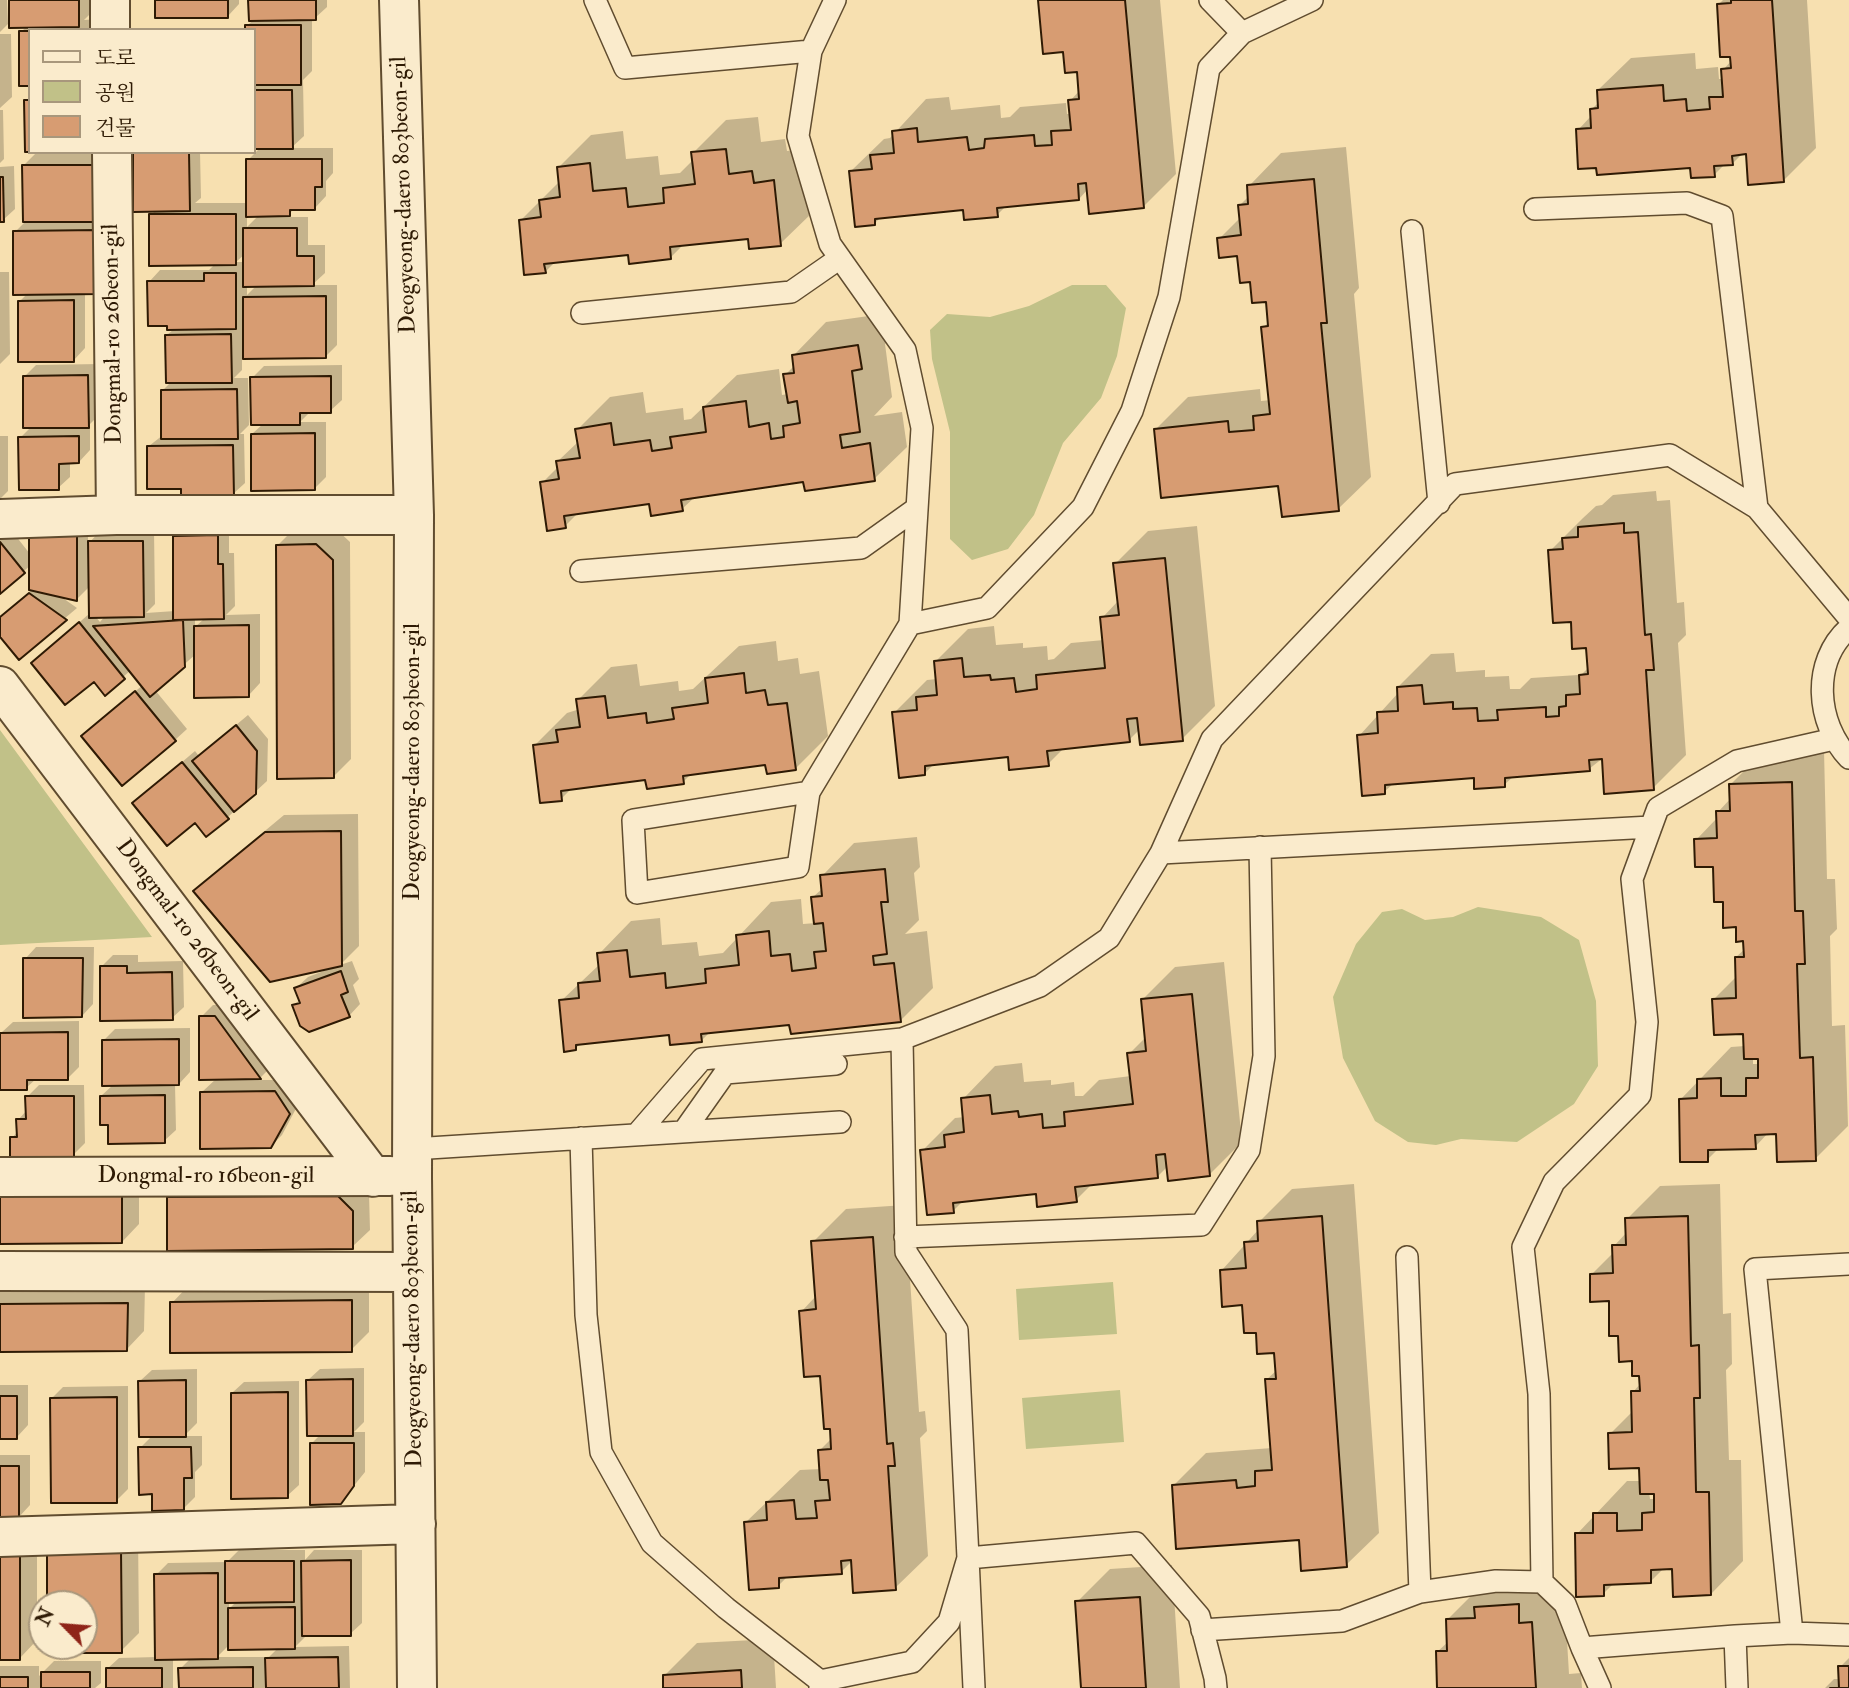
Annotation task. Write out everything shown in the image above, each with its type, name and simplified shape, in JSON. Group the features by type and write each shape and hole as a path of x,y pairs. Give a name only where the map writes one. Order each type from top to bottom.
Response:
{"street":[{"path":"110,0 110,28"},
{"name":"Deogyeong-daero 803beon-gil","path":"399,0 414,514 412,1162 417,1688"},
{"name":"Dongmal-ro 26beon-gil","path":"111,154 116,515"},
{"path":"0,519 116,515 414,514"},
{"name":"Dongmal-ro 26beon-gil","path":"0,686 373,1177"},
{"name":"Dongmal-ro 16beon-gil","path":"0,1177 373,1177 412,1162"},
{"path":"0,1271 413,1272"},
{"path":"0,1537 416,1524"}],"lane":[{"path":"595,0 625,68 811,51"},
{"path":"808,792 633,820 637,893 798,867 808,792 909,624 922,428 905,350 830,244 799,136 811,51 835,0"},
{"path":"1210,0 1241,33"},
{"path":"909,624 987,608 1083,507 1132,411 1169,296 1209,68 1241,33 1312,0"},
{"path":"1535,209 1687,203 1722,216 1757,508"},
{"path":"1412,231 1439,503"},
{"path":"582,313 791,292 840,258"},
{"path":"637,1134 702,1059 902,1039 1040,986 1109,938 1161,853 1212,739 1455,484 1670,455 1757,508 1849,618"},
{"path":"581,571 861,548 917,508"},
{"path":"1849,628 1829,657 1821,687 1824,718 1837,746 1849,758"},
{"path":"1542,1583 1539,1394 1523,1247 1554,1182 1640,1095 1647,1022 1632,879 1658,808 1737,761 1834,739"},
{"path":"1161,853 1651,827"},
{"path":"905,1237 1200,1225 1250,1150 1264,1056 1260,847"},
{"path":"902,1039 906,1252 957,1330 974,1688"},
{"path":"684,1131 725,1073 836,1064"},
{"path":"412,1162 581,1138 840,1122"},
{"path":"581,1138 586,1315 601,1452 652,1543 820,1685 912,1662 949,1622 968,1558"},
{"path":"1407,1257 1420,1592"},
{"path":"1792,1633 1755,1269 1849,1264"},
{"path":"968,1558 1136,1543 1199,1616 1216,1688"},
{"path":"1202,1630 1342,1621 1420,1592 1496,1581 1542,1583 1565,1604 1600,1688"},
{"path":"1582,1648 1792,1633 1849,1635"},
{"path":"1734,1636 1737,1688"}],"green space":[{"path":"1072,285 1106,285 1126,308 1117,356 1101,398 1063,443 1034,515 1008,549 972,560 950,539 950,432 932,359 930,330 947,314 990,317 1029,306"},
{"path":"0,730 152,937 0,945"},
{"path":"1478,907 1541,917 1579,940 1596,1001 1598,1066 1574,1104 1517,1142 1461,1139 1436,1145 1408,1142 1375,1121 1343,1058 1333,997 1356,944 1382,912 1402,909 1425,920 1453,917"},
{"path":"1113,1282 1117,1334 1019,1340 1016,1289"},
{"path":"1120,1390 1124,1442 1026,1449 1022,1398"}],"building":[{"path":"9,0 79,0 79,27 9,28"},
{"path":"155,0 228,0 228,18 155,18"},
{"path":"248,0 316,0 316,20 249,21"},
{"path":"1038,0 1125,0 1144,208 1089,214 1086,183 1078,184 1079,200 997,208 998,217 964,220 963,210 875,219 875,225 855,227 849,171 872,169 870,155 894,153 892,131 917,128 918,142 967,137 969,150 984,148 985,139 1034,135 1035,146 1052,145 1051,131 1071,130 1068,100 1079,99 1077,72 1065,73 1063,52 1043,54"},
{"path":"1731,0 1772,0 1784,182 1748,185 1746,154 1732,156 1733,165 1714,166 1715,177 1691,178 1690,168 1597,175 1596,168 1578,169 1576,129 1591,128 1590,109 1598,108 1597,90 1663,85 1664,101 1686,99 1687,111 1710,109 1709,97 1723,97 1721,69 1731,68 1730,57 1720,57 1717,4 1731,3"},
{"path":"245,25 301,25 301,85 256,85 256,28 245,28"},
{"path":"19,31 28,31 28,86 19,86"},
{"path":"256,90 292,90 293,149 256,149"},
{"path":"24,100 28,100 28,152 25,152"},
{"path":"726,149 729,174 752,171 754,183 774,180 781,246 749,249 748,239 670,247 671,259 629,264 628,255 544,264 546,273 524,275 519,220 541,217 539,200 560,197 557,167 590,163 593,191 626,188 628,207 664,203 663,188 695,184 691,152"},
{"path":"133,154 189,154 190,211 133,212"},
{"path":"246,159 322,159 322,187 315,187 315,210 290,210 290,216 246,217"},
{"path":"22,165 93,165 93,222 23,222"},
{"path":"0,177 3,177 4,222 0,222"},
{"path":"1314,179 1327,323 1321,323 1339,511 1282,517 1278,486 1161,498 1154,429 1228,421 1229,432 1254,430 1253,416 1270,414 1261,327 1268,326 1266,302 1252,303 1250,282 1240,283 1237,256 1219,258 1217,238 1241,235 1238,205 1248,204 1247,185"},
{"path":"149,214 236,214 236,265 149,266"},
{"path":"243,228 297,228 297,256 314,256 314,286 243,287"},
{"path":"99,230 100,294 13,295 13,231"},
{"path":"204,273 236,273 236,329 167,330 167,326 148,326 147,281 204,281"},
{"path":"326,296 326,358 243,359 243,297"},
{"path":"74,300 74,362 18,362 18,301"},
{"path":"231,334 232,383 166,383 165,335"},
{"path":"858,345 862,369 852,371 860,432 840,435 842,448 870,443 875,481 805,491 803,482 681,500 683,511 651,516 649,504 564,516 566,528 547,531 540,482 559,479 556,461 580,458 575,429 611,423 614,445 650,440 652,451 672,448 670,437 706,432 703,407 746,401 749,427 769,423 771,439 784,437 783,426 800,423 797,401 788,403 783,374 794,373 792,355"},
{"path":"88,375 89,428 23,428 23,376"},
{"path":"331,376 331,413 300,413 300,425 251,425 250,377"},
{"path":"237,389 238,439 161,439 161,390"},
{"path":"315,433 315,490 251,491 251,434"},
{"path":"79,436 79,463 59,464 59,490 19,490 18,437"},
{"path":"233,445 234,496 181,497 181,489 147,489 147,446"},
{"path":"1624,523 1624,533 1638,532 1645,635 1651,634 1654,670 1646,670 1654,790 1604,794 1602,759 1589,760 1590,771 1505,778 1505,787 1474,789 1474,778 1385,785 1385,794 1362,796 1357,735 1378,733 1377,712 1398,711 1397,687 1422,685 1424,704 1453,702 1453,709 1477,708 1478,721 1498,720 1497,710 1546,707 1546,717 1559,716 1559,707 1566,706 1566,695 1580,694 1579,675 1588,674 1586,648 1572,649 1571,622 1553,623 1548,550 1563,549 1562,538 1578,537 1578,527"},
{"path":"218,535 218,564 223,564 224,619 173,620 173,536"},
{"path":"29,536 77,536 77,601 29,590"},
{"path":"88,541 143,541 144,617 89,618"},
{"path":"0,542 25,573 0,594"},
{"path":"316,544 333,560 334,778 277,779 276,545"},
{"path":"1165,558 1183,741 1140,745 1137,718 1127,719 1130,742 1047,751 1049,766 1009,770 1008,757 925,766 925,775 899,778 892,712 917,710 916,697 937,695 934,661 962,658 964,677 990,675 991,680 1014,678 1016,692 1037,689 1036,675 1105,668 1100,617 1119,615 1113,563"},
{"path":"29,593 67,620 19,660 0,637 0,617"},
{"path":"183,620 185,667 150,697 93,626"},
{"path":"79,622 125,679 105,696 94,682 65,705 31,663"},
{"path":"249,625 249,697 194,698 194,626"},
{"path":"744,673 746,693 765,690 768,705 787,703 796,770 767,774 765,765 683,776 684,784 647,789 645,780 561,791 562,801 540,803 533,745 558,742 556,730 580,727 576,699 605,696 608,718 646,713 647,723 674,719 672,708 708,703 705,678"},
{"path":"135,691 176,741 122,786 81,736"},
{"path":"236,725 257,751 256,794 234,812 192,761"},
{"path":"182,762 229,819 206,837 195,823 167,846 132,803"},
{"path":"1792,782 1795,911 1803,911 1805,964 1797,964 1800,1058 1813,1057 1816,1161 1777,1162 1776,1134 1755,1135 1756,1149 1708,1150 1708,1162 1680,1162 1679,1099 1697,1098 1697,1079 1721,1078 1721,1096 1746,1096 1746,1078 1758,1078 1758,1059 1744,1059 1743,1034 1714,1035 1712,999 1736,998 1735,957 1744,957 1743,941 1736,942 1736,927 1723,928 1723,902 1714,902 1713,867 1695,867 1694,839 1717,838 1716,811 1730,811 1729,784"},
{"path":"341,831 342,966 270,982 193,891 265,832"},
{"path":"885,869 888,902 881,902 887,954 873,956 874,965 894,963 901,1022 791,1034 789,1025 701,1034 702,1042 670,1045 669,1035 576,1045 576,1050 564,1052 559,1000 579,998 578,983 600,981 597,953 627,950 630,977 665,973 666,988 706,983 705,969 739,965 736,935 769,931 771,956 790,954 792,971 816,968 814,952 826,951 823,923 814,924 811,897 822,896 820,875"},
{"path":"23,958 83,958 82,1017 23,1018"},
{"path":"100,966 127,966 127,973 172,972 173,1020 100,1021"},
{"path":"341,971 348,992 341,995 350,1017 309,1032 300,1026 292,1005 300,1003 294,988"},
{"path":"1192,994 1210,1176 1168,1181 1165,1154 1156,1155 1158,1178 1075,1187 1077,1202 1037,1207 1036,1194 953,1203 954,1213 927,1215 920,1150 945,1147 944,1135 964,1132 961,1098 990,1095 992,1114 1018,1111 1019,1117 1042,1114 1043,1128 1065,1126 1064,1112 1133,1104 1127,1053 1146,1051 1141,999"},
{"path":"199,1016 215,1016 261,1079 199,1080"},
{"path":"68,1032 68,1080 27,1080 27,1090 0,1090 0,1033"},
{"path":"179,1039 179,1085 102,1086 102,1040"},
{"path":"275,1091 290,1114 271,1148 200,1149 200,1092"},
{"path":"165,1095 165,1143 108,1144 108,1125 100,1125 100,1096"},
{"path":"25,1096 74,1096 74,1157 10,1157 10,1137 17,1137 16,1119 26,1119"},
{"path":"122,1193 122,1243 0,1244 0,1194"},
{"path":"338,1196 353,1211 353,1249 167,1251 167,1197"},
{"path":"1322,1216 1347,1567 1301,1571 1299,1540 1176,1549 1172,1485 1236,1480 1237,1488 1255,1486 1255,1471 1272,1470 1265,1379 1276,1379 1274,1353 1257,1354 1256,1333 1244,1333 1242,1305 1222,1307 1220,1270 1246,1268 1244,1242 1258,1241 1257,1221"},
{"path":"1688,1216 1691,1346 1699,1345 1700,1398 1694,1398 1696,1492 1709,1492 1711,1595 1673,1597 1672,1569 1651,1570 1651,1583 1604,1585 1604,1596 1576,1597 1575,1533 1593,1533 1593,1513 1617,1513 1617,1531 1642,1530 1642,1513 1654,1512 1654,1494 1640,1494 1639,1468 1609,1469 1608,1433 1632,1432 1631,1391 1640,1391 1639,1376 1632,1376 1632,1361 1619,1362 1618,1336 1609,1336 1609,1301 1590,1302 1590,1274 1613,1273 1612,1245 1626,1245 1625,1218"},
{"path":"873,1237 887,1444 893,1443 895,1466 888,1466 896,1590 853,1593 851,1560 841,1561 842,1574 779,1578 779,1588 749,1590 744,1522 767,1520 766,1502 794,1500 796,1519 817,1518 815,1501 830,1500 828,1480 820,1480 818,1450 831,1449 830,1429 824,1429 820,1376 804,1377 799,1311 816,1309 811,1241"},
{"path":"352,1300 352,1352 170,1353 170,1302"},
{"path":"128,1303 127,1351 0,1352 0,1304"},
{"path":"353,1379 353,1436 307,1436 306,1380"},
{"path":"186,1380 186,1437 139,1437 138,1381"},
{"path":"288,1392 288,1498 231,1499 231,1393"},
{"path":"0,1396 17,1396 17,1439 0,1439"},
{"path":"117,1397 117,1503 51,1503 50,1398"},
{"path":"310,1443 354,1443 354,1486 341,1504 310,1505"},
{"path":"138,1447 191,1447 192,1478 184,1478 184,1510 152,1511 152,1494 139,1495"},
{"path":"0,1466 19,1466 19,1519 0,1519"},
{"path":"47,1550 121,1550 122,1653 98,1653 98,1590 47,1590"},
{"path":"0,1551 20,1551 20,1660 0,1660"},
{"path":"351,1560 351,1636 302,1636 301,1561"},
{"path":"225,1561 294,1561 294,1602 225,1603"},
{"path":"218,1573 218,1659 155,1660 154,1574"},
{"path":"1140,1597 1146,1688 1081,1688 1075,1601"},
{"path":"1519,1604 1519,1623 1532,1622 1536,1688 1437,1688 1436,1651 1447,1651 1446,1619 1475,1618 1474,1607"},
{"path":"295,1607 295,1649 228,1650 228,1608"},
{"path":"338,1657 339,1688 266,1688 265,1658"},
{"path":"1838,1666 1849,1666 1849,1688 1839,1688"},
{"path":"253,1667 253,1688 179,1688 178,1668"},
{"path":"106,1668 162,1668 162,1688 106,1688"},
{"path":"741,1670 742,1688 663,1688 663,1675"},
{"path":"41,1672 90,1672 90,1688 41,1688"},
{"path":"0,1677 28,1677 28,1688 0,1688"}]}
